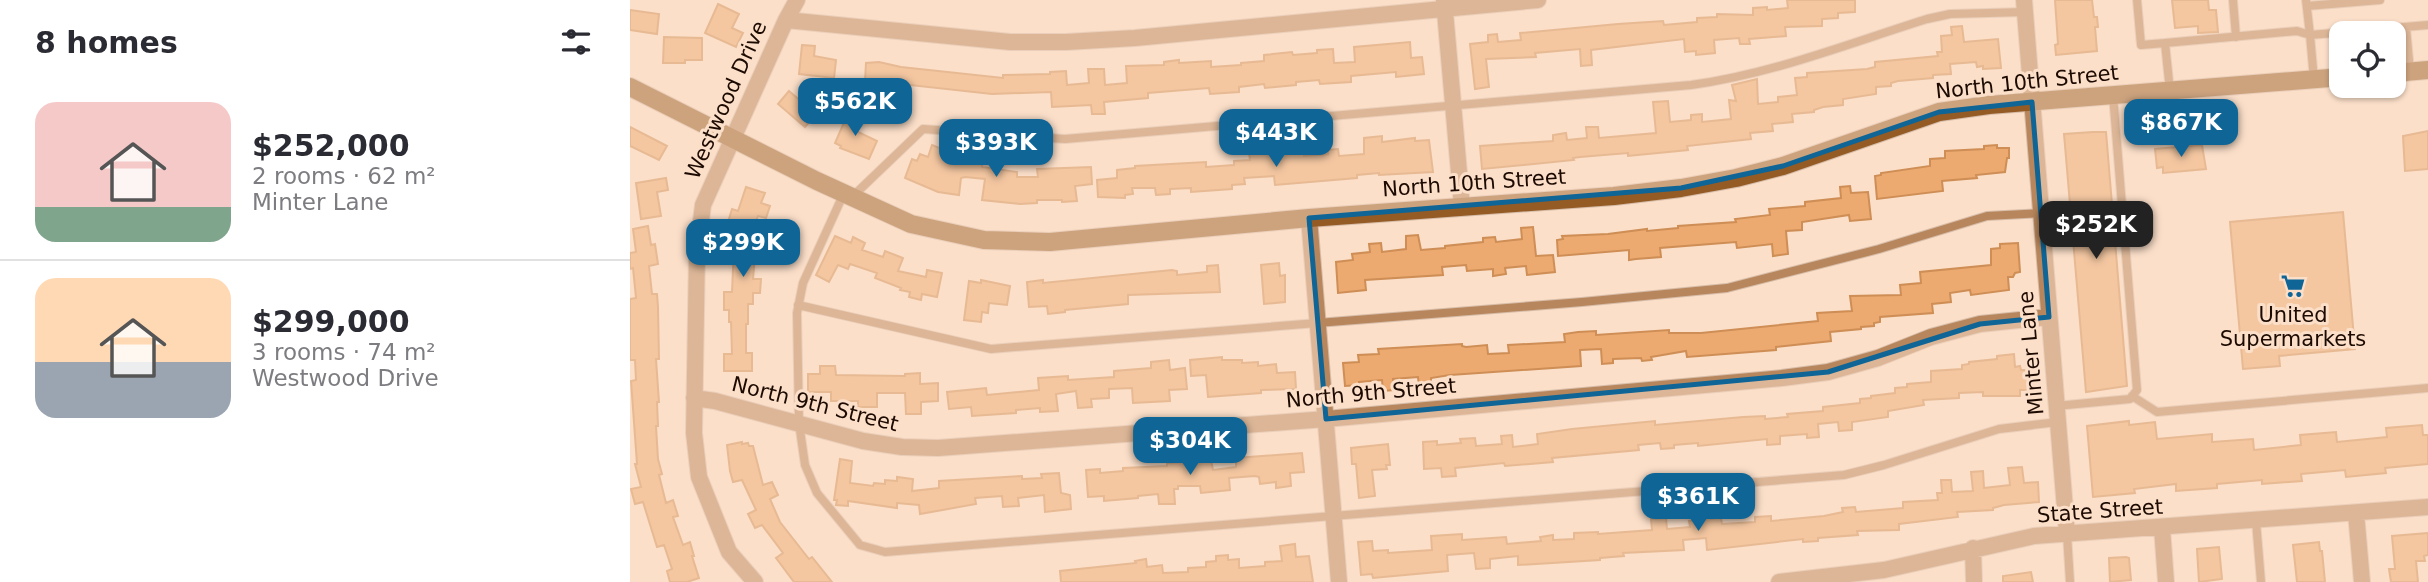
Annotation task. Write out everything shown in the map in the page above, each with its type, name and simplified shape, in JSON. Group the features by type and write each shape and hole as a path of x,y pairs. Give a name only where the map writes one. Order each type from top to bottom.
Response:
{"main road":[{"name":"North 10th Street","path":"630,87 911,224 984,240 1050,242 1681,188 1783,166 1939,112 2329,78"}],"street":[{"name":"Westwood Drive","path":"755,582 729,552 699,477 694,433 696,252 703,205 797,0"},
{"path":"786,20 1010,42 1066,42 1135,38 1445,4 1538,0"},
{"path":"1445,4 1462,207"},
{"name":"Minter Lane","path":"2025,6 2067,534"},
{"path":"1309,218 1339,582"},
{"name":"North 9th Street","path":"694,398 715,401 863,441 902,447 939,448 1326,419 1828,372 1878,358 1931,337 1980,324 2049,317"},
{"name":"State Street","path":"1781,582 1878,576 1973,548 2034,536 2428,507"},
{"path":"2356,513 2362,582"},
{"path":"2162,528 2166,582"},
{"path":"1973,548 1974,582"}],"lane":[{"path":"2137,0 2141,45 2297,31 2310,35 2329,33"},
{"path":"2233,0 2236,37"},
{"path":"2314,80 2307,3 2380,0"},
{"path":"2025,6 1927,19 1723,81 1065,139 923,129 848,195 803,283 798,305 796,373 805,465 817,493 860,544 885,552 1844,475 1884,466 1999,429 2130,399 2137,390 2113,96"},
{"path":"2411,71 2406,27 2428,25"},
{"path":"2165,43 2170,91"},
{"path":"798,305 991,349 1727,288 1879,249 1987,216 2041,213"},
{"path":"2132,396 2157,412 2428,388"},
{"path":"2256,521 2261,582"},
{"path":"2067,534 2070,582"}],"highlighted area":[{"path":"2032,102 2049,317 1980,324 1828,372 1326,419 1309,218 1681,188 1783,166 1939,112"}],"building":[{"path":"1787,0 1855,0 1855,12 1838,13 1838,18 1822,19 1822,26 1785,27 1786,36 1749,39 1750,44 1740,44 1739,38 1714,40 1715,53 1696,55 1696,51 1685,52 1684,39 1591,50 1592,65 1581,66 1580,49 1535,53 1536,57 1486,59 1489,87 1475,89 1470,44 1488,42 1488,35 1497,34 1498,42 1521,40 1520,33 1663,21 1664,25 1697,22 1697,18 1717,17 1717,14 1753,15 1753,8 1788,8"},
{"path":"2055,0 2092,0 2098,27 2095,27 2097,51 2056,55 2055,45 2058,44"},
{"path":"2172,0 2208,0 2209,10 2216,10 2218,32 2198,33 2198,26 2175,28"},
{"path":"718,4 739,14 732,28 743,33 736,47 705,33"},
{"path":"630,10 659,14 657,34 630,30"},
{"path":"1962,26 1964,42 1998,39 2001,68 1983,69 1983,66 1977,67 1976,62 1950,64 1951,74 1898,81 1891,83 1891,86 1876,87 1876,94 1843,99 1843,105 1792,114 1793,122 1772,124 1773,131 1750,133 1751,139 1687,146 1688,150 1628,156 1628,153 1580,157 1573,158 1574,160 1482,169 1480,146 1553,141 1553,135 1566,133 1567,140 1587,138 1586,127 1598,127 1599,138 1656,133 1653,102 1668,101 1670,122 1691,120 1691,115 1702,114 1702,122 1731,119 1729,100 1736,101 1732,85 1757,79 1758,104 1778,102 1778,97 1797,95 1795,78 1807,77 1807,73 1867,69 1875,67 1875,62 1938,56 1937,52 1942,52 1941,36 1952,35 1951,27"},
{"path":"664,37 702,38 702,60 663,63"},
{"path":"1410,42 1411,58 1422,57 1424,74 1396,77 1396,72 1351,76 1351,82 1320,84 1319,80 1265,88 1264,84 1239,87 1239,92 1210,94 1209,88 1148,93 1148,98 1104,102 1105,114 1092,114 1091,105 1052,107 1051,92 992,94 883,82 883,93 870,92 871,81 865,81 866,63 879,62 901,67 1003,78 1003,75 1066,71 1067,85 1089,83 1088,69 1104,69 1105,85 1127,83 1126,66 1164,65 1164,62 1179,60 1179,63 1211,61 1211,67 1241,65 1264,61 1264,55 1317,53 1317,50 1333,49 1334,63 1355,62 1354,47"},
{"path":"802,45 815,46 814,56 836,60 834,78 799,74"},
{"path":"789,91 816,114 805,127 778,104"},
{"path":"849,111 863,118 856,131 877,141 869,159 840,148 841,146 835,143"},
{"path":"630,127 667,146 659,160 630,146"},
{"path":"2428,131 2428,169 2405,171 2403,136"},
{"path":"2106,132 2127,386 2086,392 2064,134"},
{"path":"1382,136 1382,142 1415,138 1415,141 1429,140 1433,172 1379,173 1357,175 1357,178 1275,185 1274,176 1244,178 1245,184 1232,185 1232,189 1191,192 1191,188 1170,189 1170,194 1156,195 1155,188 1132,188 1133,194 1125,195 1125,198 1098,197 1097,180 1117,178 1117,170 1135,166 1206,162 1206,167 1234,165 1234,161 1250,160 1249,153 1270,152 1269,148 1282,147 1282,150 1304,148 1304,156 1328,154 1328,150 1338,149 1339,156 1364,154 1364,138"},
{"path":"932,145 949,152 948,155 972,159 974,154 984,155 982,167 1017,172 1017,177 1038,177 1037,169 1091,167 1092,184 1075,186 1077,201 1062,202 1037,200 1037,203 1020,204 982,200 985,179 965,177 961,178 959,195 938,192 905,178 912,159 917,161 920,154 928,157"},
{"path":"1997,145 1997,148 2009,148 2005,172 1942,181 1943,191 1877,199 1875,176 1881,173 1930,166 1930,159 1945,158 1945,151 1984,149 1984,146"},
{"path":"2202,145 2206,169 2163,173 2163,167 2157,168 2155,149"},
{"path":"666,178 668,190 657,192 661,216 641,219 636,183"},
{"path":"1850,186 1851,193 1868,192 1871,219 1850,221 1849,215 1802,222 1802,230 1786,231 1788,254 1773,256 1772,244 1737,248 1736,242 1660,248 1661,257 1629,260 1629,250 1558,256 1557,240 1563,239 1562,236 1736,222 1735,219 1770,215 1769,209 1805,206 1805,202 1841,198 1840,187"},
{"path":"746,187 765,193 761,203 770,206 766,218 758,216 753,230 751,229 748,255 755,255 753,279 761,279 760,293 753,293 753,304 748,304 746,324 746,353 752,353 752,371 724,371 724,354 732,354 731,322 729,310 724,310 724,292 732,292 735,224 728,222 732,209 738,211"},
{"name":"United Supermarkets","path":"2343,212 2355,349 2279,356 2280,366 2243,369 2230,222"},
{"path":"648,226 651,245 655,244 658,264 649,266 652,294 657,294 658,307 659,359 656,359 659,402 656,426 658,459 662,474 659,475 666,503 673,500 678,516 673,517 683,545 690,542 694,556 699,578 687,582 670,582 667,571 672,569 664,545 657,547 643,502 635,504 631,489 641,487 635,464 631,381 636,380 635,360 630,360 630,299 636,298 633,268 630,269 630,253 636,252 633,229"},
{"path":"1533,227 1536,256 1553,255 1555,272 1527,275 1526,266 1505,268 1506,274 1493,276 1493,269 1467,271 1466,265 1442,267 1443,275 1365,280 1366,290 1338,293 1336,262 1353,260 1352,254 1370,252 1369,244 1381,243 1382,252 1406,249 1406,236 1418,235 1421,250 1445,248 1483,242 1483,238 1495,237 1496,242 1522,239 1521,228"},
{"path":"835,236 851,243 853,237 865,243 862,250 883,257 885,251 903,258 898,271 926,277 927,270 942,273 937,297 922,294 921,300 909,297 910,292 875,278 877,273 850,264 848,269 838,265 829,282 816,275"},
{"path":"2018,243 2020,272 2008,277 2009,290 1971,295 1970,290 1950,293 1951,302 1932,304 1933,313 1880,317 1880,322 1874,323 1874,326 1830,332 1831,341 1776,347 1776,350 1687,357 1686,351 1651,357 1652,360 1613,359 1613,363 1602,364 1601,349 1580,350 1581,366 1450,375 1431,378 1431,386 1419,387 1418,377 1393,379 1394,390 1383,391 1382,380 1345,386 1343,363 1359,362 1358,355 1379,354 1378,349 1462,344 1466,347 1487,345 1488,354 1509,353 1508,345 1565,342 1564,334 1578,332 1596,331 1596,335 1669,330 1669,333 1701,333 1818,321 1817,313 1852,311 1850,296 1901,295 1900,285 1921,283 1920,272 1991,265 1991,249 2000,248 2000,244"},
{"path":"1279,263 1280,276 1285,275 1285,302 1264,304 1261,265"},
{"path":"1218,265 1220,292 1128,295 1128,304 1048,314 1047,306 1029,307 1027,282 1043,280 1043,283 1172,270 1177,271 1177,275 1207,272 1207,266"},
{"path":"981,280 1010,286 1007,305 989,303 988,313 982,312 981,322 964,320 969,281 981,283"},
{"path":"2014,354 2015,367 2029,370 2030,390 2020,390 2020,396 1983,396 1983,392 1959,393 1959,398 1923,400 1924,405 1888,411 1888,417 1852,422 1852,430 1839,431 1838,422 1818,424 1819,437 1807,438 1807,434 1780,436 1780,444 1767,445 1767,439 1698,446 1698,443 1674,445 1674,448 1661,449 1660,443 1638,445 1639,450 1552,458 1553,462 1455,468 1456,476 1442,477 1441,468 1424,469 1423,442 1437,441 1437,445 1461,443 1460,439 1475,438 1476,446 1502,444 1501,436 1512,435 1513,447 1538,444 1537,434 1572,429 1655,421 1655,425 1743,417 1788,417 1787,414 1823,411 1823,407 1860,403 1860,399 1895,393 1895,388 1907,387 1907,384 1931,382 1931,371 1962,369 1962,365 1969,362"},
{"path":"1222,357 1222,360 1242,360 1242,363 1258,362 1258,366 1276,364 1277,373 1295,372 1296,389 1261,390 1261,393 1208,397 1206,375 1191,376 1190,360"},
{"path":"1169,360 1170,370 1185,368 1187,389 1169,390 1170,401 1133,403 1132,388 1109,389 1109,398 1091,399 1092,407 1078,408 1076,391 1056,394 1058,411 1040,412 1040,408 1016,410 1016,413 972,416 971,407 949,409 947,392 986,388 987,395 1039,390 1038,378 1068,376 1068,380 1114,377 1114,371 1151,368 1151,362"},
{"path":"820,366 835,366 836,375 905,376 920,373 920,384 938,383 938,401 921,402 921,414 906,414 905,393 877,393 877,407 858,407 858,401 831,401 831,392 808,392 808,374 820,374"},
{"path":"2129,421 2129,425 2155,422 2157,439 2212,434 2212,442 2253,439 2254,450 2301,445 2300,435 2336,432 2337,442 2387,437 2386,428 2422,425 2423,435 2428,435 2428,464 2385,468 2386,473 2346,477 2345,470 2301,474 2302,481 2262,484 2262,480 2217,484 2217,488 2176,491 2176,484 2134,489 2135,493 2093,497 2087,426"},
{"path":"742,442 753,446 763,485 772,482 778,495 770,499 780,522 809,559 812,557 832,582 794,582 776,558 783,553 762,525 755,528 748,514 756,510 742,480 733,482 730,471 727,445"},
{"path":"1388,444 1390,465 1386,465 1387,469 1372,470 1375,496 1359,498 1356,464 1352,464 1351,448"},
{"path":"1302,453 1304,472 1290,473 1291,486 1276,488 1276,482 1260,484 1259,477 1255,476 1229,478 1230,490 1201,493 1200,486 1178,486 1178,489 1174,489 1175,504 1159,504 1158,494 1104,501 1104,496 1088,497 1086,470 1100,469 1100,473 1123,471 1123,468 1211,460 1213,470 1236,467 1236,458"},
{"path":"840,459 852,461 850,483 873,486 874,483 885,484 885,480 897,481 897,477 913,479 912,491 939,488 939,481 1022,476 1022,479 1042,478 1041,474 1059,473 1061,493 1070,495 1071,509 1045,512 1044,495 1018,498 1019,506 1003,507 1002,496 975,498 976,504 920,514 919,505 897,503 897,508 848,501 848,506 836,505 837,500 834,500"},
{"path":"2022,467 2024,483 2038,482 2039,502 2004,505 1993,510 1957,512 1958,517 1899,524 1899,530 1857,531 1858,535 1818,538 1818,541 1803,542 1803,539 1707,550 1706,538 1683,540 1684,550 1623,553 1624,556 1600,560 1518,565 1518,556 1490,559 1490,568 1476,569 1474,553 1447,555 1448,571 1373,578 1372,574 1361,575 1358,542 1372,541 1373,551 1388,550 1388,553 1432,550 1431,536 1462,534 1462,540 1506,537 1507,544 1541,541 1540,537 1553,535 1553,540 1574,539 1574,533 1652,530 1651,519 1666,518 1667,529 1690,527 1689,521 1699,520 1699,514 1710,513 1711,519 1721,518 1722,524 1755,522 1755,517 1771,516 1771,521 1824,516 1843,512 1842,508 1855,507 1856,512 1903,508 1903,502 1938,500 1937,493 1942,493 1941,480 1951,480 1952,492 1973,491 1971,472 1983,471 1984,488 2010,485 2008,468"},
{"path":"2428,533 2428,555 2424,556 2425,561 2416,561 2418,582 2391,582 2389,569 2395,569 2392,536"},
{"path":"2319,542 2325,582 2297,582 2293,545"},
{"path":"1295,544 1296,557 1309,556 1313,582 1061,582 1060,571 1136,563 1135,561 1146,559 1147,567 1162,565 1163,573 1188,572 1188,568 1206,567 1206,562 1216,561 1216,556 1228,555 1228,560 1239,559 1239,568 1265,566 1265,562 1282,561 1280,546"},
{"path":"2219,547 2222,579 2199,582 2197,549"},
{"path":"2109,558 2129,558 2131,580 2110,582"},
{"path":"2031,572 2033,582 2003,582 2003,576"}],"place":[{"name":"United Supermarkets","path":"2293,286"}]}
